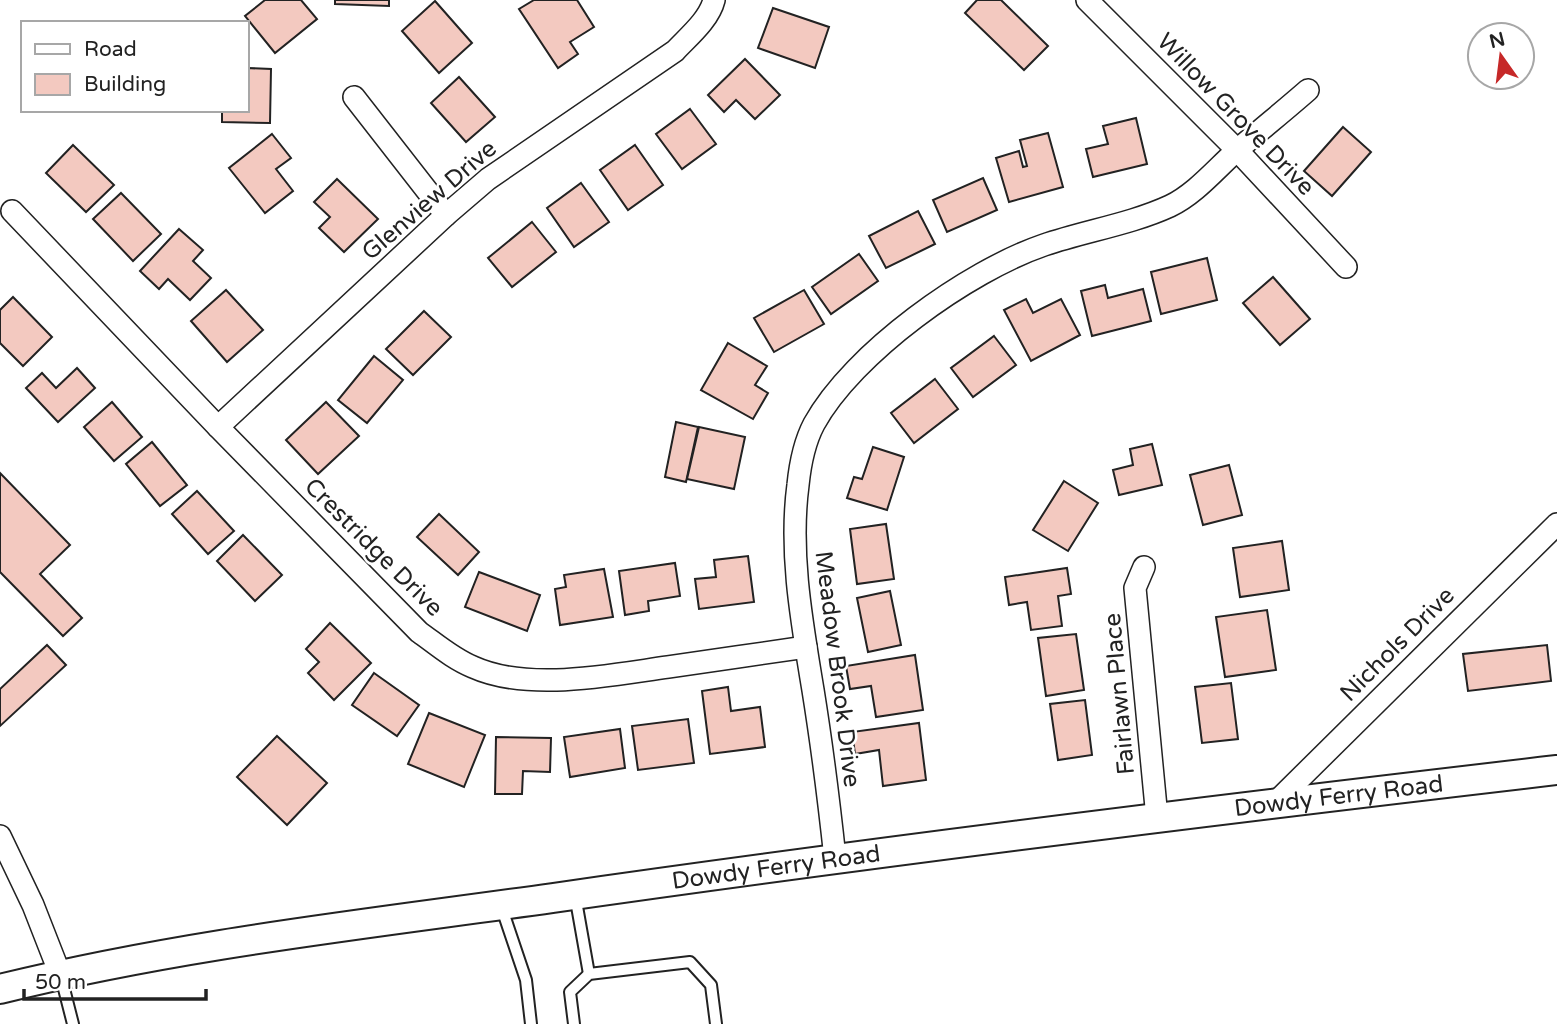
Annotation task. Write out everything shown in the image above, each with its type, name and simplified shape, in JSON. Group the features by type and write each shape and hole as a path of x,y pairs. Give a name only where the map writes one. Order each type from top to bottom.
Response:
{"street":[{"name":"Glenview Drive","path":"218,427 488,179 675,51 698,26 712,6 713,0"},
{"name":"Willow Grove Drive","path":"1087,0 1237,150 1346,267"},
{"name":"Meadow Brook Drive","path":"835,858 827,781 797,576 797,486 803,454 814,426 832,397 865,361 913,321 963,286 1004,262 1043,245 1172,205 1194,190 1308,90"},
{"path":"354,97 446,215"},
{"name":"Crestridge Drive","path":"12,211 419,632 474,668 513,677 555,681 806,647"},
{"name":"Nichols Drive","path":"1275,803 1557,524"},
{"name":"Fairlawn Place","path":"1144,567 1135,588 1157,818"},
{"name":"Dowdy Ferry Road","path":"0,989 60,974 212,945 835,858 1557,770"},
{"path":"0,836 33,905 60,974"}],"lane":[{"path":"575,895 589,974"},
{"path":"501,906 526,980 531,1024"},
{"path":"574,1024 570,992 589,974 690,962 711,985 716,1024"},
{"path":"60,974 74,1024"}],"building":[{"path":"265,0 301,0 317,19 275,53 245,16"},
{"path":"335,0 389,0 389,6 335,4"},
{"path":"534,0 577,0 594,27 570,42 578,54 558,68 519,9"},
{"path":"977,0 1001,0 1048,46 1024,70 965,13"},
{"path":"435,1 472,43 439,73 402,31"},
{"path":"773,8 829,27 815,68 758,48"},
{"path":"745,59 780,95 755,119 736,100 724,112 708,95"},
{"path":"248,68 271,69 270,123 222,122 222,112 248,112"},
{"path":"459,77 495,117 466,142 431,103"},
{"path":"690,109 716,144 682,169 656,134"},
{"path":"1136,118 1147,164 1093,177 1086,149 1108,144 1103,126"},
{"path":"1343,127 1371,152 1332,196 1304,171"},
{"path":"1048,133 1063,187 1009,202 996,158 1019,151 1023,167 1027,166 1020,140"},
{"path":"272,134 291,158 276,169 293,191 265,213 229,168"},
{"path":"73,145 114,185 86,212 46,173"},
{"path":"635,145 663,185 628,210 600,170"},
{"path":"983,178 997,210 947,232 933,200"},
{"path":"337,179 378,219 344,252 319,228 330,217 314,202"},
{"path":"581,183 609,222 574,247 547,208"},
{"path":"121,193 161,234 133,261 93,219"},
{"path":"918,211 935,244 886,268 869,236"},
{"path":"532,222 556,252 512,287 488,258"},
{"path":"179,229 203,250 193,261 211,278 190,300 168,279 159,289 140,271"},
{"path":"859,254 878,281 831,314 812,287"},
{"path":"1207,258 1217,300 1161,314 1151,272"},
{"path":"1273,277 1310,319 1280,345 1243,303"},
{"path":"1105,285 1108,298 1143,289 1151,321 1092,336 1081,291"},
{"path":"226,290 263,330 227,362 191,321"},
{"path":"804,290 824,324 774,352 754,318"},
{"path":"13,297 52,337 23,366 0,343 0,310"},
{"path":"1026,299 1033,313 1061,299 1080,335 1031,361 1004,310"},
{"path":"424,311 451,337 413,375 386,349"},
{"path":"994,336 1016,365 973,397 951,368"},
{"path":"728,343 767,366 755,385 768,393 753,419 701,390"},
{"path":"374,356 403,380 367,423 338,400"},
{"path":"77,368 95,388 58,422 26,388 42,373 56,388"},
{"path":"935,379 958,409 914,443 891,413"},
{"path":"112,402 142,437 114,461 84,427"},
{"path":"326,402 359,436 318,474 286,440"},
{"path":"676,422 698,427 686,482 665,477"},
{"path":"699,427 745,437 734,489 687,479"},
{"path":"152,442 187,485 160,506 126,464"},
{"path":"1152,444 1162,485 1119,495 1113,470 1133,465 1130,449"},
{"path":"873,447 904,457 887,510 847,498 854,477 862,479"},
{"path":"1229,465 1242,515 1203,525 1190,475"},
{"path":"0,473 70,545 40,574 82,618 63,636 0,572"},
{"path":"1064,481 1098,503 1068,551 1033,530"},
{"path":"197,491 234,531 208,554 172,514"},
{"path":"439,514 479,552 458,575 417,537"},
{"path":"886,524 894,579 857,584 850,529"},
{"path":"243,535 282,575 255,601 217,561"},
{"path":"1282,541 1289,590 1240,597 1233,548"},
{"path":"748,556 754,602 699,609 695,579 716,577 714,560"},
{"path":"675,563 680,596 648,601 649,611 625,615 619,571"},
{"path":"1067,568 1071,594 1058,596 1062,626 1031,630 1027,602 1009,605 1005,577"},
{"path":"604,569 613,617 560,625 555,589 566,587 564,575"},
{"path":"479,572 540,595 527,631 465,607"},
{"path":"890,591 901,645 868,652 857,598"},
{"path":"1267,610 1276,670 1225,677 1216,617"},
{"path":"330,623 371,663 334,700 308,673 319,662 306,649"},
{"path":"1076,634 1084,690 1046,696 1038,638"},
{"path":"47,645 66,665 0,726 0,689"},
{"path":"1547,645 1551,681 1468,691 1463,654"},
{"path":"915,655 923,710 876,717 871,686 850,689 846,666"},
{"path":"374,673 419,705 397,736 352,705"},
{"path":"1231,683 1238,739 1202,743 1195,687"},
{"path":"728,687 731,711 760,707 765,747 710,754 702,691"},
{"path":"1085,700 1092,755 1058,760 1050,704"},
{"path":"429,713 485,735 464,787 408,764"},
{"path":"688,719 694,763 638,770 632,726"},
{"path":"919,723 926,780 883,786 879,750 855,754 852,732"},
{"path":"620,729 625,768 570,777 564,737"},
{"path":"277,736 327,783 287,825 237,777"},
{"path":"496,737 551,738 550,772 523,771 522,794 495,794"}]}
